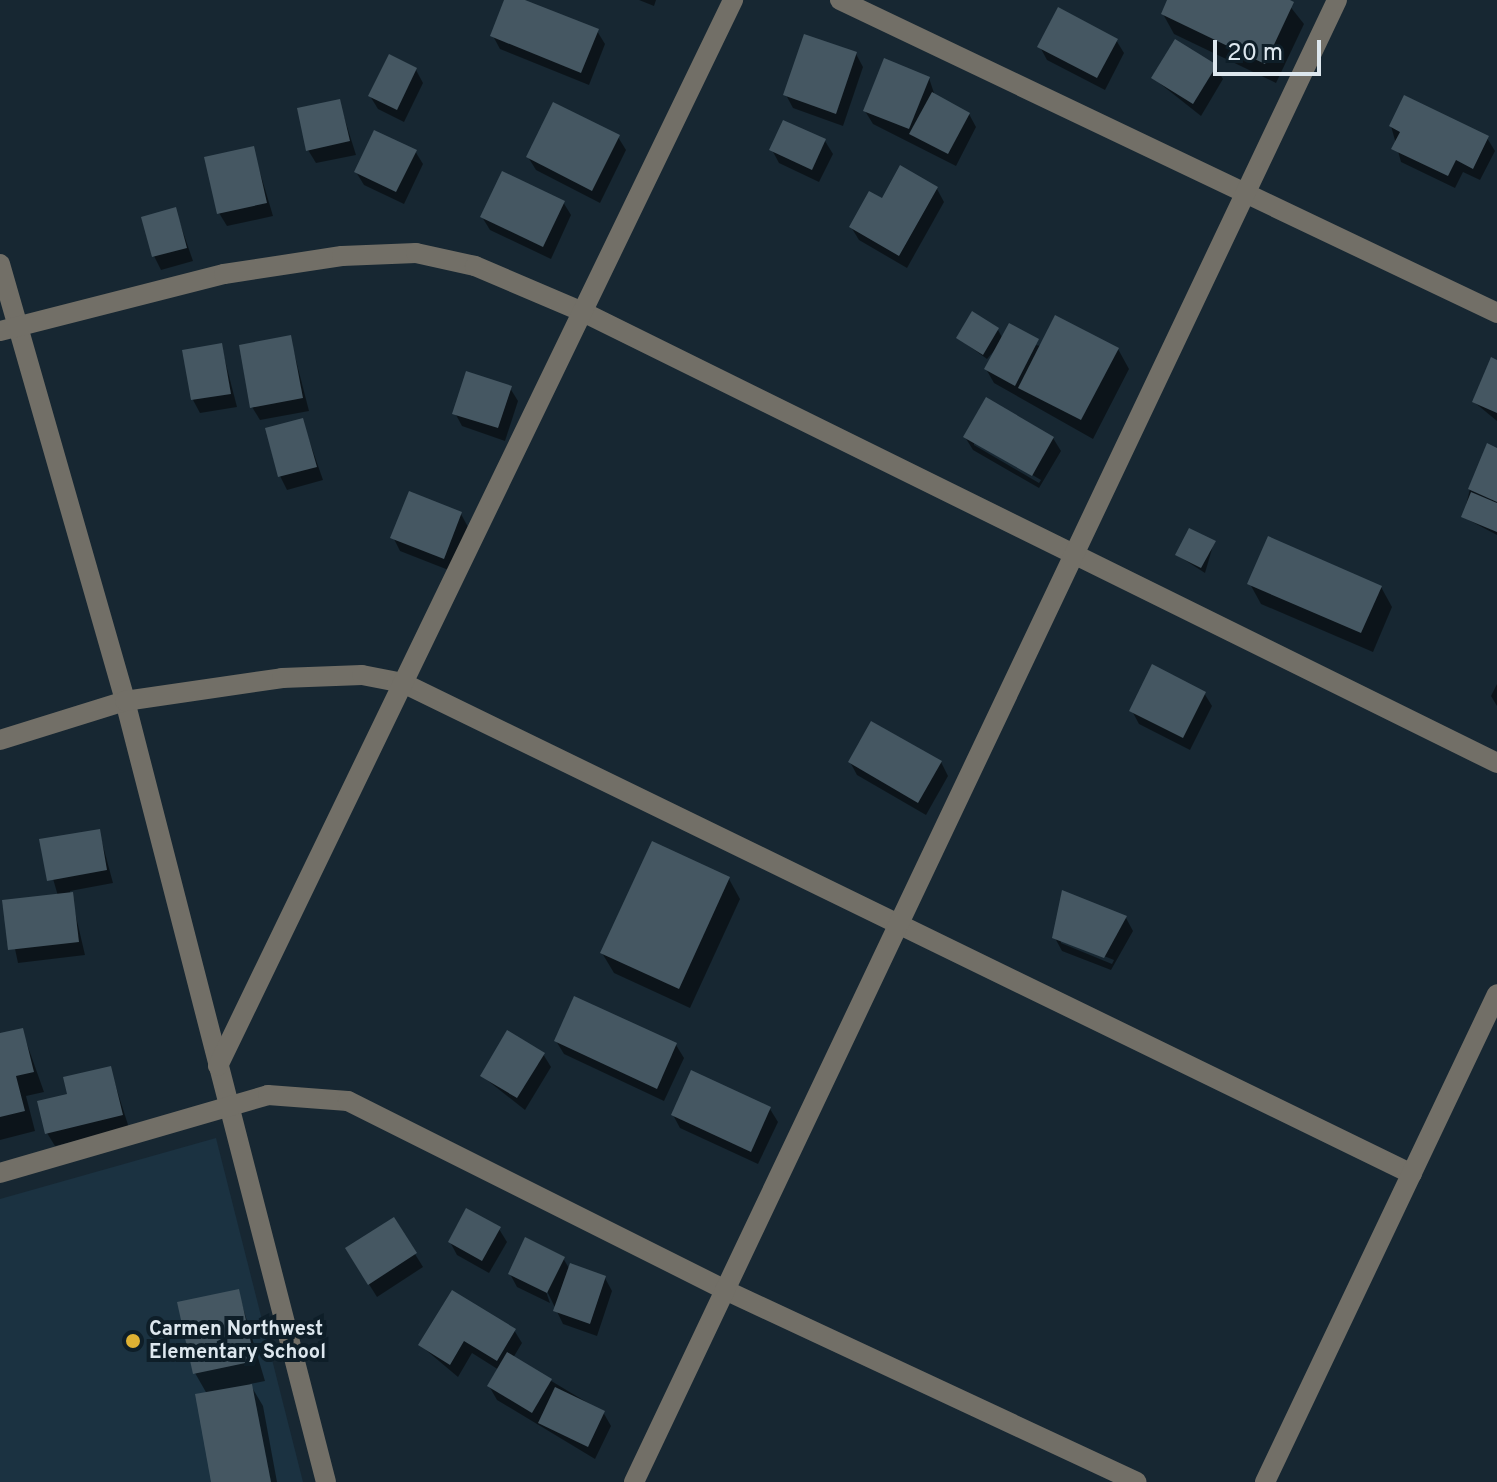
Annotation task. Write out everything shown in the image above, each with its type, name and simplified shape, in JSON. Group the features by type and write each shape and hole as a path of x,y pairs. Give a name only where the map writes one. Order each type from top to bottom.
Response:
{"street":[{"path":"218,1066 733,0"},
{"path":"840,0 1497,313"},
{"path":"634,1482 1337,0"},
{"path":"10,329 224,274 416,253 475,266 583,312 1072,559 1497,763"},
{"path":"0,264 10,329 125,701 326,1482"},
{"path":"0,740 125,701 282,678 362,675 403,683 897,927 1412,1174"},
{"path":"1265,1482 1497,994"},
{"path":"0,1173 291,1092 348,1101 725,1290 1136,1482"}],"shaded area":[{"name":"Carmen Northwest Elementary School","path":"216,1138 303,1482 0,1482 0,1199"}],"building":[{"path":"504,0 525,0 599,29 581,73 490,36"},
{"path":"1167,0 1294,2 1265,64 1161,14"},
{"path":"1058,7 1118,39 1097,78 1037,47"},
{"path":"804,34 857,52 836,114 783,95"},
{"path":"1175,39 1217,65 1193,104 1151,78"},
{"path":"389,54 417,68 397,110 368,96"},
{"path":"884,58 930,77 909,129 863,111"},
{"path":"932,92 970,113 948,154 909,134"},
{"path":"1404,95 1489,136 1473,169 1456,160 1448,176 1391,149 1400,132 1389,126"},
{"path":"340,99 350,141 306,151 297,108"},
{"path":"553,102 620,135 592,191 526,157"},
{"path":"783,120 826,139 812,170 769,150"},
{"path":"374,130 417,150 396,192 354,172"},
{"path":"254,146 267,203 217,214 204,157"},
{"path":"900,165 938,187 899,256 849,227 869,191 882,198"},
{"path":"502,171 565,201 543,247 480,217"},
{"path":"176,207 187,248 152,257 141,217"},
{"path":"972,311 999,328 983,355 956,338"},
{"path":"1055,315 1119,348 1081,420 1018,388"},
{"path":"1009,323 1039,339 1015,386 984,369"},
{"path":"291,335 303,398 250,408 239,345"},
{"path":"222,343 231,394 191,400 182,350"},
{"path":"1491,357 1497,360 1497,413 1472,402"},
{"path":"466,371 512,386 498,428 452,414"},
{"path":"986,397 1054,437 1032,476 963,437"},
{"path":"303,418 317,467 278,477 265,428"},
{"path":"1487,443 1497,448 1497,502 1468,489"},
{"path":"409,491 462,512 444,559 390,538"},
{"path":"1471,492 1497,503 1497,532 1461,517"},
{"path":"1189,528 1216,541 1201,568 1175,555"},
{"path":"1268,536 1382,586 1361,633 1247,584"},
{"path":"1152,664 1206,692 1183,738 1129,711"},
{"path":"871,721 942,761 918,803 848,762"},
{"path":"100,829 107,870 47,881 39,839"},
{"path":"652,841 730,877 679,989 600,953"},
{"path":"1062,890 1127,916 1104,958 1052,938"},
{"path":"73,892 79,942 8,950 2,900"},
{"path":"574,996 677,1043 657,1089 554,1041"},
{"path":"23,1028 34,1072 16,1076 25,1111 0,1117 0,1033"},
{"path":"507,1030 545,1053 517,1098 480,1076"},
{"path":"111,1066 123,1115 45,1134 37,1101 67,1094 63,1077"},
{"path":"691,1070 771,1107 751,1152 671,1115"},
{"path":"466,1208 501,1227 482,1261 448,1242"},
{"path":"394,1217 417,1253 368,1285 345,1248"},
{"path":"525,1237 565,1257 547,1293 508,1274"},
{"path":"570,1263 606,1276 590,1324 553,1311"},
{"path":"239,1289 255,1361 193,1374 177,1302"},
{"path":"452,1290 516,1329 497,1361 464,1341 450,1365 418,1345"},
{"path":"507,1352 552,1379 532,1413 487,1386"},
{"path":"252,1384 271,1482 211,1482 195,1394"},
{"path":"555,1387 605,1411 588,1447 538,1423"}],"place":[{"name":"Carmen Northwest Elementary School","path":"133,1341"}]}
